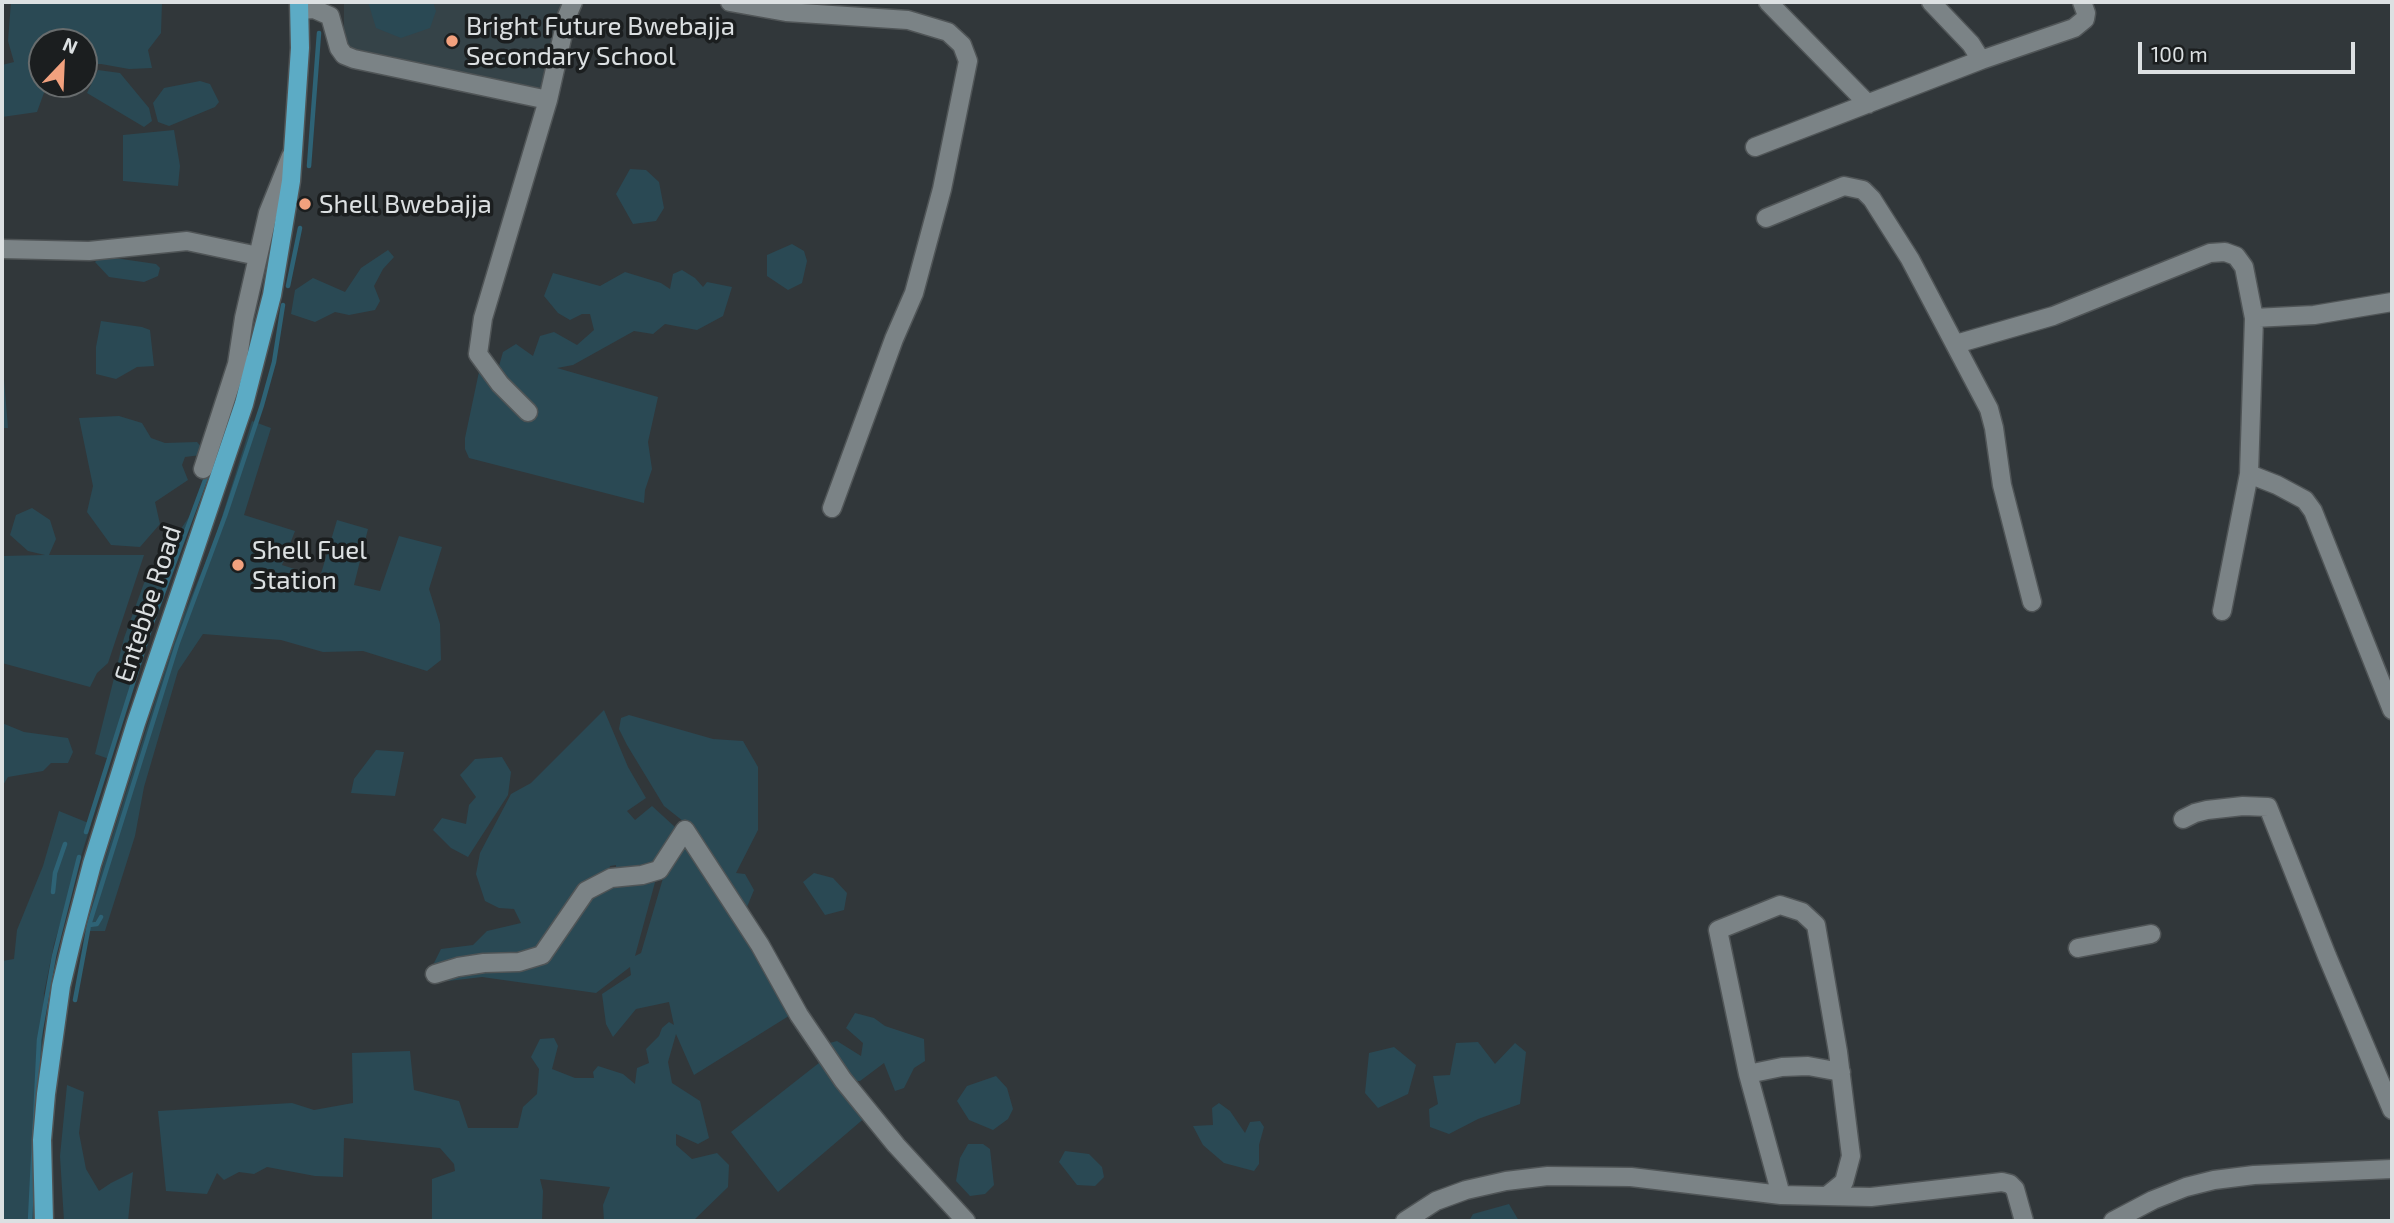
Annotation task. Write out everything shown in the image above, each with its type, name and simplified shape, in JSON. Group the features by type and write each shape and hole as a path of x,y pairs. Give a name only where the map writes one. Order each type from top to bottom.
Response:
{"main road":[{"name":"Entebbe Road","path":"44,1221 42,1140 50,1055 63,974 92,864 136,723 250,382 272,295 285,224 294,149 300,48 299,6"}],"street":[{"path":"528,412 500,384 478,354 483,318 548,100 567,16 573,2"},
{"path":"730,2 786,12 908,20 948,32 962,45 968,61 942,189 914,293 894,338 832,508"},
{"path":"1768,2 1868,104"},
{"path":"1931,2 1970,44 1981,60"},
{"path":"1755,147 1981,60 2074,28 2085,19 2082,2"},
{"path":"299,6 330,16 344,55 548,100"},
{"path":"203,469 237,364 268,213 294,149"},
{"path":"1766,218 1844,186 1863,190 1872,199 1910,259 1989,409 2002,485 2032,602"},
{"path":"2,249 89,251 187,241 258,256"},
{"path":"1956,344 2053,316 2210,253 2225,252 2236,256 2244,267 2254,318 2249,474 2222,611"},
{"path":"2254,318 2314,315 2392,302"},
{"path":"2249,474 2305,500 2313,511 2392,710"},
{"path":"2183,819 2207,810 2243,806 2268,807 2392,1110"},
{"path":"435,974 484,963 519,962 541,955 586,891 611,878 642,875 659,870 685,830 760,945 799,1015 843,1080 896,1145 966,1221"},
{"path":"1781,1195 1748,1074 1718,930 1780,905 1802,912 1816,925 1841,1072 1851,1156 1844,1182 1828,1195"},
{"path":"2078,948 2151,934"},
{"path":"1748,1074 1795,1066 1841,1072"},
{"path":"2113,1221 2186,1186 2214,1180 2253,1175 2392,1168"},
{"path":"1405,1221 1436,1202 1466,1190 1506,1181 1548,1176 1631,1177 1781,1195 1871,1197 2002,1182 2015,1189 2024,1221"}],"shaded area":[{"path":"11,2 162,2 161,33 148,50 152,68 129,69 98,64 98,28 28,28 28,98 42,98 37,112 2,117 2,65 14,62 8,41"},
{"name":"Bright Future Bwebajja Secondary School","path":"344,2 567,2 548,91 357,55 347,47 344,34"},
{"path":"368,2 433,2 436,11 430,28 401,38 376,28"},
{"path":"98,70 120,73 149,108 152,121 144,127 95,98 98,98"},
{"path":"200,81 210,84 219,102 215,107 169,126 158,122 153,103 164,88"},
{"path":"174,130 180,166 178,186 123,181 123,135"},
{"path":"630,169 646,170 659,182 664,208 656,221 633,224 616,194"},
{"path":"792,244 804,251 807,261 802,283 788,290 767,276 767,255"},
{"path":"388,250 394,257 383,269 374,286 380,301 375,310 349,315 335,312 315,322 291,314 295,290 313,278 345,292 361,268"},
{"path":"101,256 156,264 160,268 158,276 144,282 109,277 95,262"},
{"path":"682,270 703,287 707,282 732,287 723,316 697,330 665,324 653,334 634,331 573,365 557,368 658,397 648,442 652,469 644,503 469,458 465,449 465,438 480,367 497,373 503,352 516,344 533,356 540,336 554,332 577,345 594,330 590,314 582,314 570,320 558,313 544,296 553,273 600,286 625,272 661,283 670,289 673,274"},
{"path":"101,321 150,330 154,366 137,367 116,379 96,374 96,347"},
{"path":"3,367 8,428 2,428"},
{"path":"119,416 142,423 151,438 165,443 197,442 204,450 201,455 185,457 182,465 188,480 155,502 160,524 140,547 111,545 87,512 93,486 79,418"},
{"path":"252,421 271,428 244,515 295,531 282,565 320,577 337,520 368,529 354,585 380,591 399,536 442,547 429,589 440,624 441,660 427,671 363,651 323,652 281,640 203,634 178,671 144,787 135,836 105,931 85,931 104,862 179,626 214,542"},
{"path":"32,508 50,520 56,539 49,555 144,555 108,663 97,673 90,687 2,663 2,556 45,555 28,551 10,535 16,515"},
{"path":"189,517 109,759 95,754 124,638 144,583"},
{"path":"604,710 628,767 646,798 627,811 635,820 652,806 675,827 675,837 658,866 616,872 616,865 610,866 608,876 612,882 657,875 635,956 641,953 666,868 693,829 664,806 619,729 621,718 629,715 713,739 743,741 758,767 758,830 736,873 745,874 754,890 747,907 730,908 792,1014 694,1075 676,1034 668,1062 672,1083 700,1101 709,1138 698,1144 676,1134 676,1145 692,1159 717,1153 729,1165 728,1187 693,1221 604,1221 603,1205 610,1187 540,1179 543,1191 542,1221 432,1221 432,1179 455,1171 454,1164 440,1148 344,1138 343,1177 315,1176 267,1167 254,1174 239,1172 224,1180 217,1173 207,1194 166,1191 158,1111 292,1103 314,1110 353,1103 352,1053 410,1051 414,1090 459,1101 468,1128 518,1128 523,1107 537,1094 539,1069 531,1057 540,1039 554,1038 558,1046 552,1069 575,1078 594,1078 593,1072 598,1066 623,1074 635,1084 637,1068 649,1063 646,1049 669,1022 674,1025 669,1002 636,1009 613,1037 606,1024 602,994 631,975 630,967 596,993 482,977 448,981 427,977 441,949 473,945 487,931 521,923 514,909 499,908 485,901 476,874 480,853 511,794 531,783"},
{"path":"2,723 24,732 68,738 73,752 68,763 51,763 43,771 8,777 2,787"},
{"path":"376,750 404,752 395,796 351,793 354,779"},
{"path":"502,757 511,772 508,795 468,857 451,848 433,830 442,818 466,824 469,805 476,797 460,775 475,759"},
{"path":"59,811 91,824 54,944 44,993 42,1057 36,1115 34,1221 2,1221 2,961 14,959 17,930 43,866"},
{"path":"814,873 833,878 847,893 844,910 825,915 803,882"},
{"path":"855,1013 924,1039 925,1061 914,1068 904,1088 895,1091 884,1063 860,1081 841,1081 867,1116 778,1192 731,1132 824,1059 826,1044 837,1041 861,1056 863,1043 846,1028"},
{"path":"1478,1042 1495,1064 1515,1043 1526,1052 1520,1104 1478,1119 1449,1134 1430,1127 1429,1109 1438,1104 1433,1076 1450,1075 1456,1043"},
{"path":"1394,1047 1416,1065 1408,1094 1378,1108 1365,1093 1369,1053"},
{"path":"996,1076 1007,1088 1013,1109 1008,1119 993,1130 969,1120 957,1101 967,1086"},
{"path":"67,1085 84,1092 79,1133 86,1169 99,1191 133,1172 128,1221 64,1221 60,1156"},
{"path":"1219,1103 1230,1111 1245,1133 1250,1122 1260,1121 1264,1127 1259,1145 1259,1164 1254,1171 1224,1163 1203,1145 1193,1126 1213,1125 1212,1108"},
{"path":"968,1144 983,1144 990,1149 994,1185 985,1194 970,1196 956,1181 960,1158"},
{"path":"1065,1151 1089,1154 1102,1167 1104,1177 1095,1186 1077,1185 1059,1162"},
{"path":"1509,1204 1519,1221 1469,1221 1473,1214"}],"waterway":[{"path":"309,166 319,33"},
{"path":"288,286 300,228"},
{"path":"89,925 177,645 225,516 262,405 274,362 283,305"},
{"path":"86,832 152,623 208,472"},
{"path":"53,892 55,873 65,844"},
{"path":"30,1221 39,1040 54,956 79,857"},
{"path":"75,1000 89,925 97,924 101,917"}],"place":[{"name":"Bright Future Bwebajja Secondary School","path":"452,41"},
{"name":"Shell Bwebajja","path":"305,204"},
{"name":"Shell Fuel Station","path":"238,565"}]}
